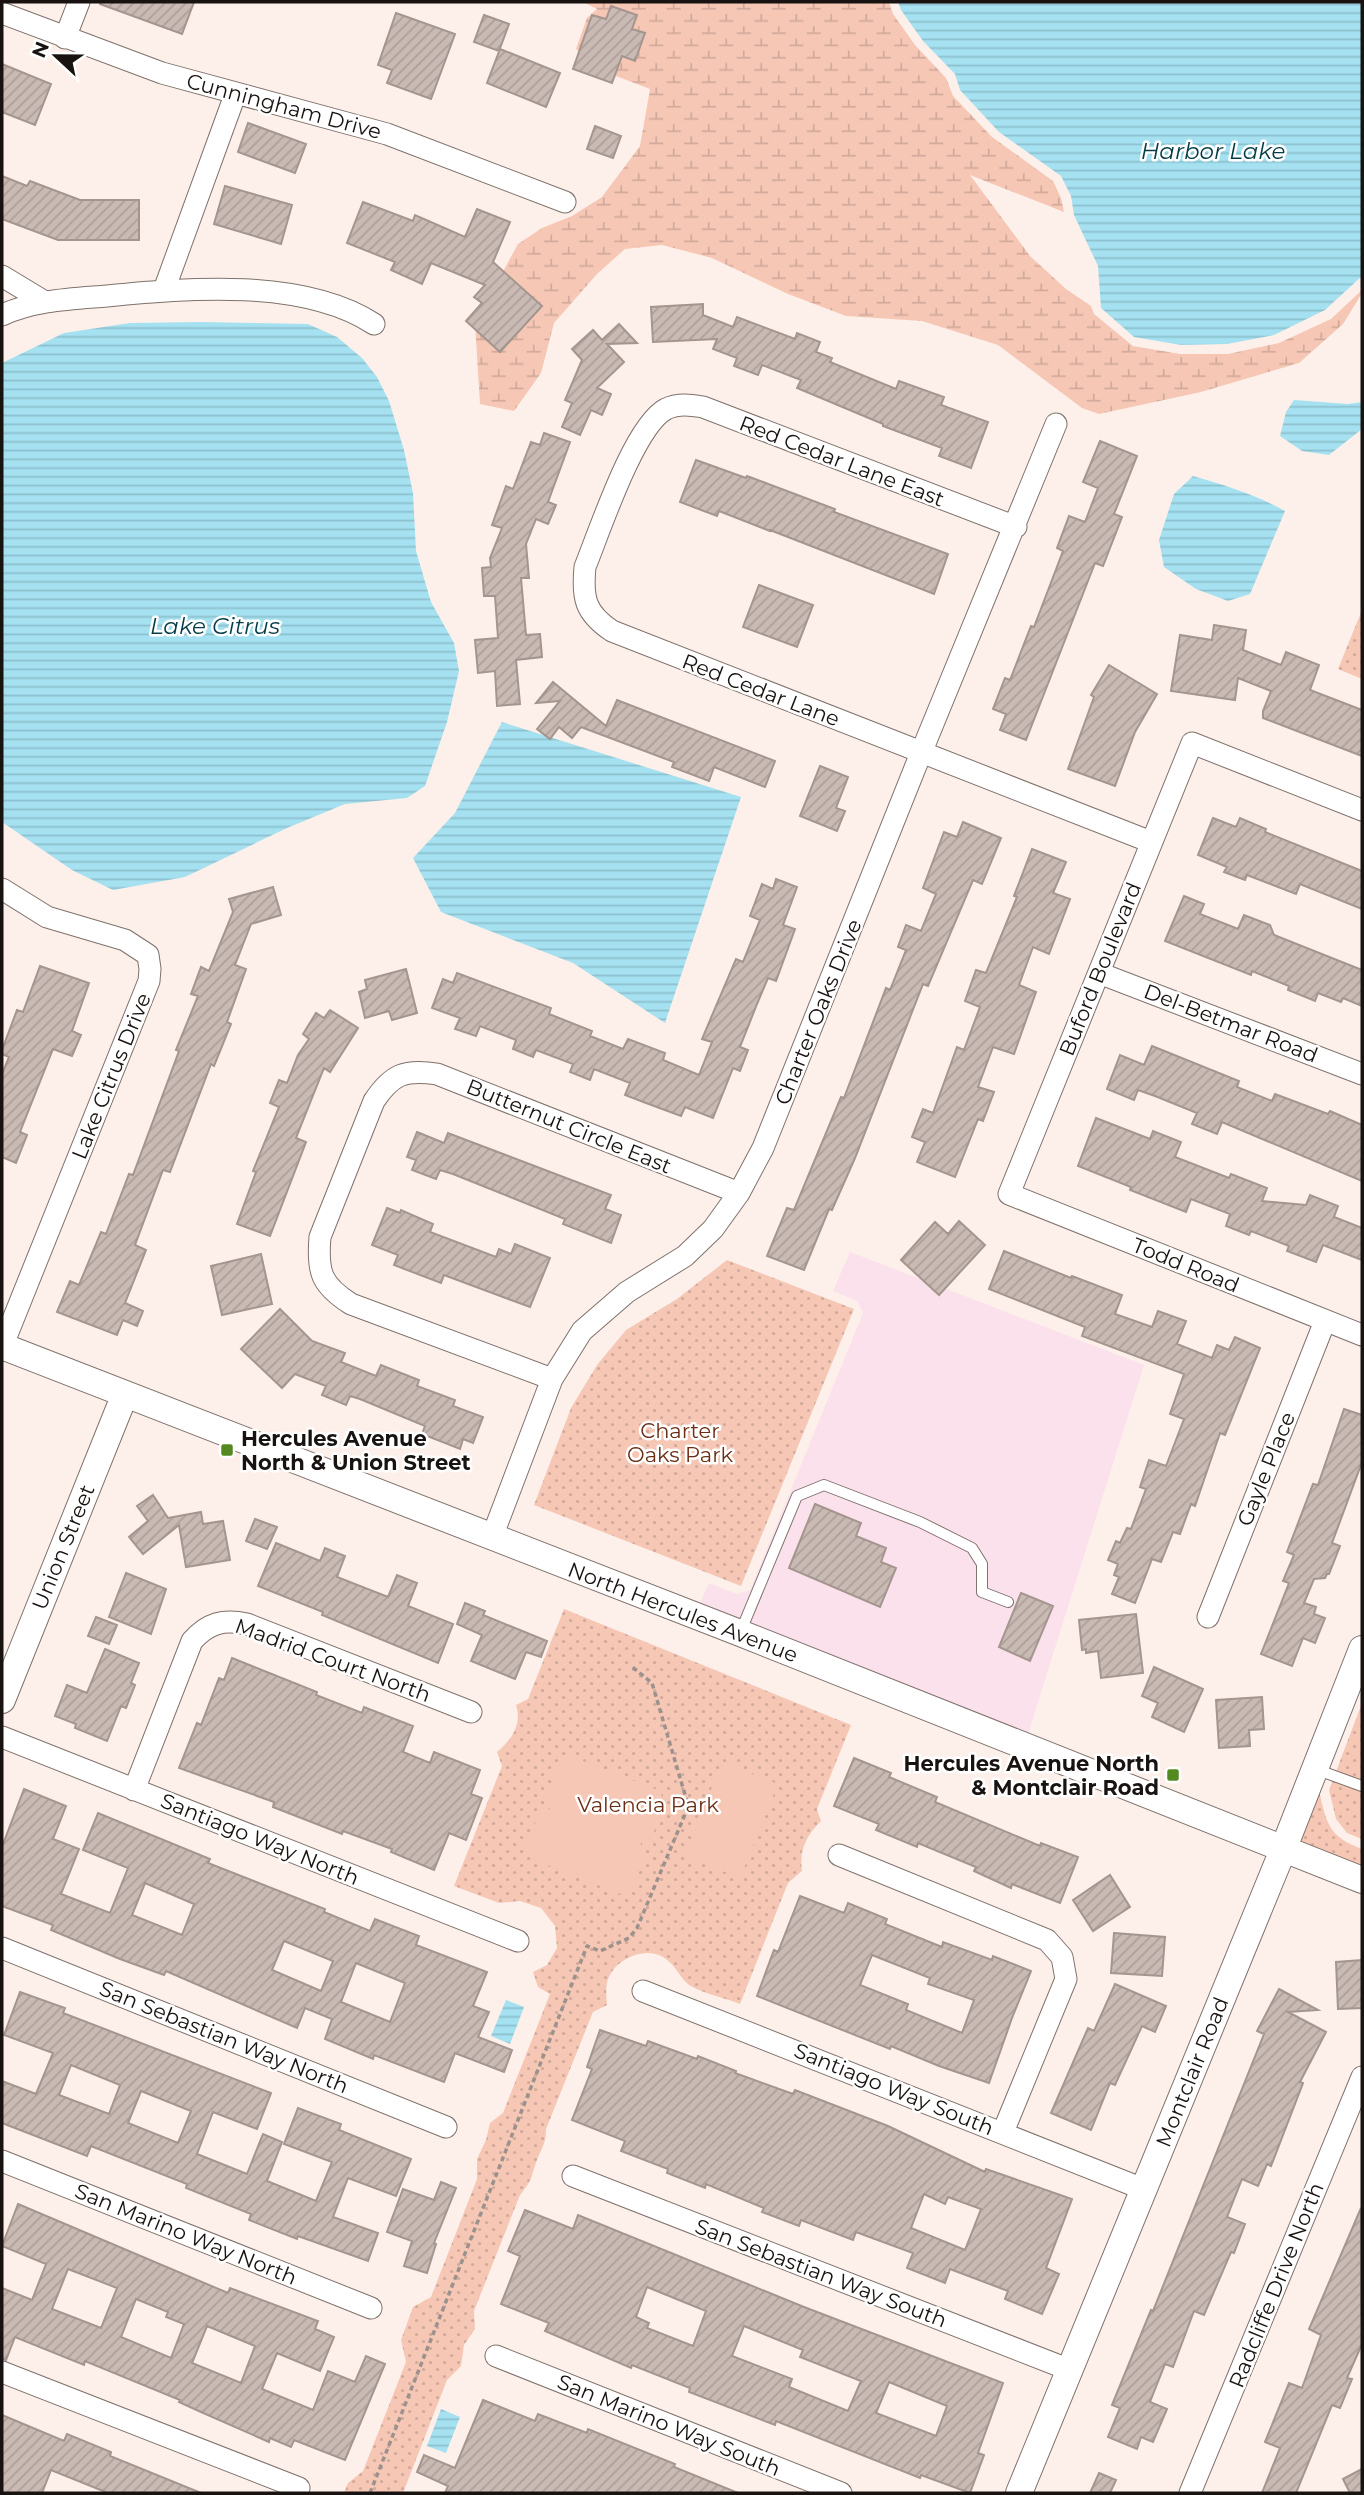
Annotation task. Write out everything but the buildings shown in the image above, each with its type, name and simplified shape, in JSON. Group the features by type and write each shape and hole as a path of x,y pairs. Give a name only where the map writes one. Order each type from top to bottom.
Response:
{"street":[{"path":"65,38 79,2"},
{"name":"Cunningham Drive","path":"2,13 162,73 387,134 565,202"},
{"path":"164,290 235,94"},
{"path":"2,276 45,302"},
{"path":"2,315 14,309 45,302 164,290 215,289 290,295 327,302 354,311 374,324"},
{"name":"Red Cedar Lane East","path":"668,408 686,404 703,407 1016,527"},
{"name":"Red Cedar Lane","path":"668,408 652,420 638,440 585,566 583,587 588,607 598,622 612,631 1151,842"},
{"name":"Charter Oaks Drive","path":"492,1537 552,1379 582,1331 627,1292 685,1256 713,1229 739,1193 764,1148 921,753 1056,424"},
{"name":"Buford Boulevard","path":"1009,1195 1192,743 1362,810"},
{"name":"Lake Citrus Drive","path":"2,889 47,917 125,940 148,955 150,968 144,994 2,1347"},
{"name":"Del-Betmar Road","path":"1099,973 1362,1074"},
{"name":"Butternut Circle East","path":"552,1379 351,1304 334,1293 323,1279 318,1259 320,1237 374,1101 384,1086 397,1075 416,1071 437,1074 739,1193"},
{"name":"Todd Road","path":"1009,1195 1362,1335"},
{"name":"Gayle Place","path":"1208,1617 1325,1321"},
{"name":"North Hercules Avenue","path":"2,1347 740,1633 1362,1880"},
{"name":"Union Street","path":"2,1700 125,1394"},
{"name":"Madrid Court North","path":"134,1790 192,1641 203,1628 218,1621 247,1624 471,1712"},
{"name":"Montclair Road","path":"1019,2493 1283,1850 1362,1649"},
{"name":"Santiago Way North","path":"2,1737 518,1941"},
{"path":"839,1855 1047,1940 1062,1957 1066,1979 1003,2132"},
{"name":"San Sebastian Way North","path":"2,1948 446,2127"},
{"name":"Santiago Way South","path":"643,1991 1143,2189"},
{"name":"Radcliffe Drive North","path":"1190,2493 1362,2077"},
{"name":"San Marino Way North","path":"2,2161 370,2308"},
{"name":"San Sebastian Way South","path":"573,2176 1070,2370"},
{"name":"San Marino Way South","path":"496,2356 841,2493"},
{"path":"2,2372 299,2488"}],"lane":[{"path":"740,1633 797,1496 824,1485 920,1522 972,1548 982,1564 982,1592 1008,1602"},
{"path":"1315,1769 1362,1786"}],"path":[{"path":"370,2493 587,1946 600,1951 629,1938 637,1928 686,1812 686,1798 652,1683 631,1667"}],"shaded area":[{"path":"850,1252 1144,1365 1027,1737 699,1606 709,1583 737,1594 750,1590 863,1313 857,1301 833,1291"}],"green space":[{"path":"583,2 889,2 893,14 915,45 946,78 953,96 992,137 1053,181 1064,212 970,175 1030,256 1066,289 1091,306 1094,314 1133,346 1180,354 1228,354 1279,343 1331,319 1362,290 1362,293 1343,324 1299,363 1201,392 1099,414 1082,408 998,345 922,321 846,316 788,294 712,258 662,245 625,249 597,274 554,323 541,373 514,411 480,404 475,323 518,244 542,228 572,216 602,197 640,146 650,89 603,71 576,49 587,18 597,9"},
{"path":"1362,610 1362,679 1338,669"},
{"name":"Charter Oaks Park","path":"727,1260 854,1309 741,1586 534,1505 571,1408 597,1365 626,1330 677,1299"},
{"name":"Valencia Park","path":"564,1609 851,1725 817,1809 821,1821 805,1844 802,1871 788,1883 740,2004 689,1985 671,1963 656,1954 634,1955 621,1962 611,1973 606,1992 607,2005 593,2012 546,2129 531,2178 520,2195 474,2311 475,2329 464,2345 461,2366 447,2380 403,2493 344,2493 348,2483 363,2471 406,2362 401,2340 413,2307 431,2297 477,2179 477,2159 490,2123 503,2113 550,1994 538,1987 533,1972 547,1965 557,1948 555,1926 541,1908 520,1901 499,1903 454,1886 502,1766 497,1752 517,1725 516,1705 528,1699"},
{"path":"1362,1703 1362,1839 1347,1833 1336,1819 1329,1790"},
{"path":"573,1757 660,1791 665,1804 652,1837 640,1842 645,1855 632,1888 620,1894 532,1859 526,1847 539,1813 551,1808 546,1795 560,1762"},
{"path":"722,1762 778,1784 740,1878 685,1856"},
{"path":"1319,1791 1331,1828 1342,1839 1362,1849 1362,1869 1298,1844"}],"water":[{"name":"Harbor Lake","path":"898,2 1362,2 1362,276 1325,310 1274,335 1227,344 1181,345 1134,337 1101,308 1098,266 1074,215 1071,196 1061,176 999,132 960,90 955,74 923,41"},
{"name":"Lake Citrus","path":"130,323 308,324 337,337 362,358 377,377 389,401 404,450 413,493 416,551 431,602 454,643 459,671 447,722 425,786 407,798 345,804 287,828 185,877 113,890 72,870 2,822 2,363 64,333"},
{"path":"1294,400 1348,404 1362,402 1362,429 1329,455 1302,451 1280,436 1286,412"},
{"path":"1193,476 1240,491 1285,511 1250,594 1228,601 1196,589 1164,567 1159,540 1174,494"},
{"path":"502,722 741,797 665,1023 573,963 441,912 413,858 455,813"},
{"path":"506,2000 524,2007 510,2044 491,2036"},
{"path":"441,2409 460,2417 446,2453 427,2446"}],"place":[{"name":"Hercules Avenue North & Union Street","path":"227,1450"},
{"name":"Hercules Avenue North & Montclair Road","path":"1173,1775"}]}
